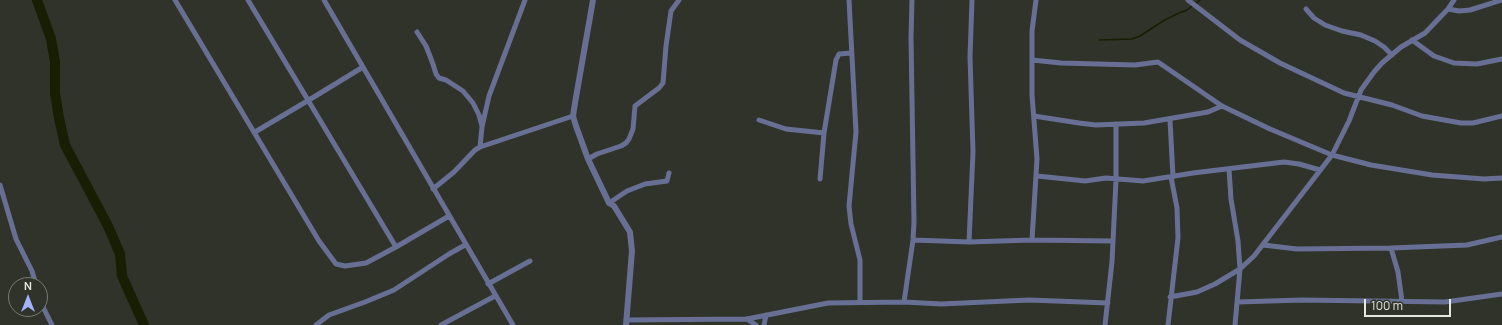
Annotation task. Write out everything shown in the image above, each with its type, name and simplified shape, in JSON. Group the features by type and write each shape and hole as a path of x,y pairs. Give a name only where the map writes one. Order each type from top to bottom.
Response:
{"street":[{"path":"175,0 319,241 336,264 345,266 366,264 448,216"},
{"path":"248,0 396,247"},
{"path":"324,0 448,216 513,325"},
{"path":"480,147 482,127 489,96 525,0"},
{"path":"593,0 574,103 573,116 588,159 609,203 614,206 630,232 632,250 626,323 714,322 746,319 817,304 860,302 962,304 1008,300 1029,300 1108,303"},
{"path":"588,159 597,154 621,146 629,140 633,129 635,106 658,88 663,82 671,11 679,0"},
{"path":"849,0 856,132 849,206 851,224 860,260 860,302"},
{"path":"904,302 913,240 914,189 911,37 912,0"},
{"path":"969,242 973,145 970,57 972,0"},
{"path":"1032,240 1037,176 1032,60 1032,31 1036,0"},
{"path":"1188,0 1229,33 1263,54 1331,88 1358,97 1392,104 1422,116 1461,124 1473,123 1502,116"},
{"path":"1170,297 1205,289 1220,282 1240,269 1263,246 1332,155 1349,121 1361,90 1374,72 1392,54 1425,33 1448,9 1454,0"},
{"path":"1448,9 1459,11 1470,10 1502,0"},
{"path":"1306,9 1314,18 1325,25 1342,31 1361,35 1375,41 1392,54"},
{"path":"417,32 426,46 436,74 439,78 446,80 463,91 473,103 479,115 482,127"},
{"path":"1412,40 1434,56 1454,63 1477,64 1502,59"},
{"path":"820,179 824,133 836,60 839,54 851,53"},
{"path":"1032,60 1061,63 1135,65 1158,62 1222,106 1270,129 1332,155 1371,165 1432,175 1484,179 1502,178"},
{"path":"254,132 362,67"},
{"path":"1034,116 1079,123 1144,123 1170,120 1208,112 1222,106"},
{"path":"433,189 454,172 480,147 573,116"},
{"path":"759,120 786,129 824,133"},
{"path":"1168,325 1170,297 1178,238 1177,208 1172,177 1170,120"},
{"path":"1105,325 1113,241 1116,180 1116,124"},
{"path":"1037,176 1085,181 1106,178 1143,181 1193,173 1284,162 1299,164 1320,170"},
{"path":"1229,169 1231,199 1238,241 1240,269 1235,325"},
{"path":"609,203 645,184 667,181 670,173"},
{"path":"0,185 16,239 34,277"},
{"path":"1263,246 1303,249 1391,248 1467,245 1502,237"},
{"path":"913,240 969,242 1032,240 1113,241"},
{"path":"316,325 329,315 394,290 437,261 465,245"},
{"path":"1391,248 1398,272 1402,301"},
{"path":"488,284 530,261"},
{"path":"1238,302 1302,300 1445,302 1502,294"},
{"path":"441,325 495,296"},
{"path":"764,325 766,315"},
{"path":"746,319 756,325"}],"waterway":[{"path":"37,0 51,39 55,62 55,93 65,145 108,226 120,254 122,276 144,325"},
{"path":"1195,4 1200,0"},
{"path":"1099,40 1132,39 1140,36 1163,21 1187,10 1192,6"}]}
